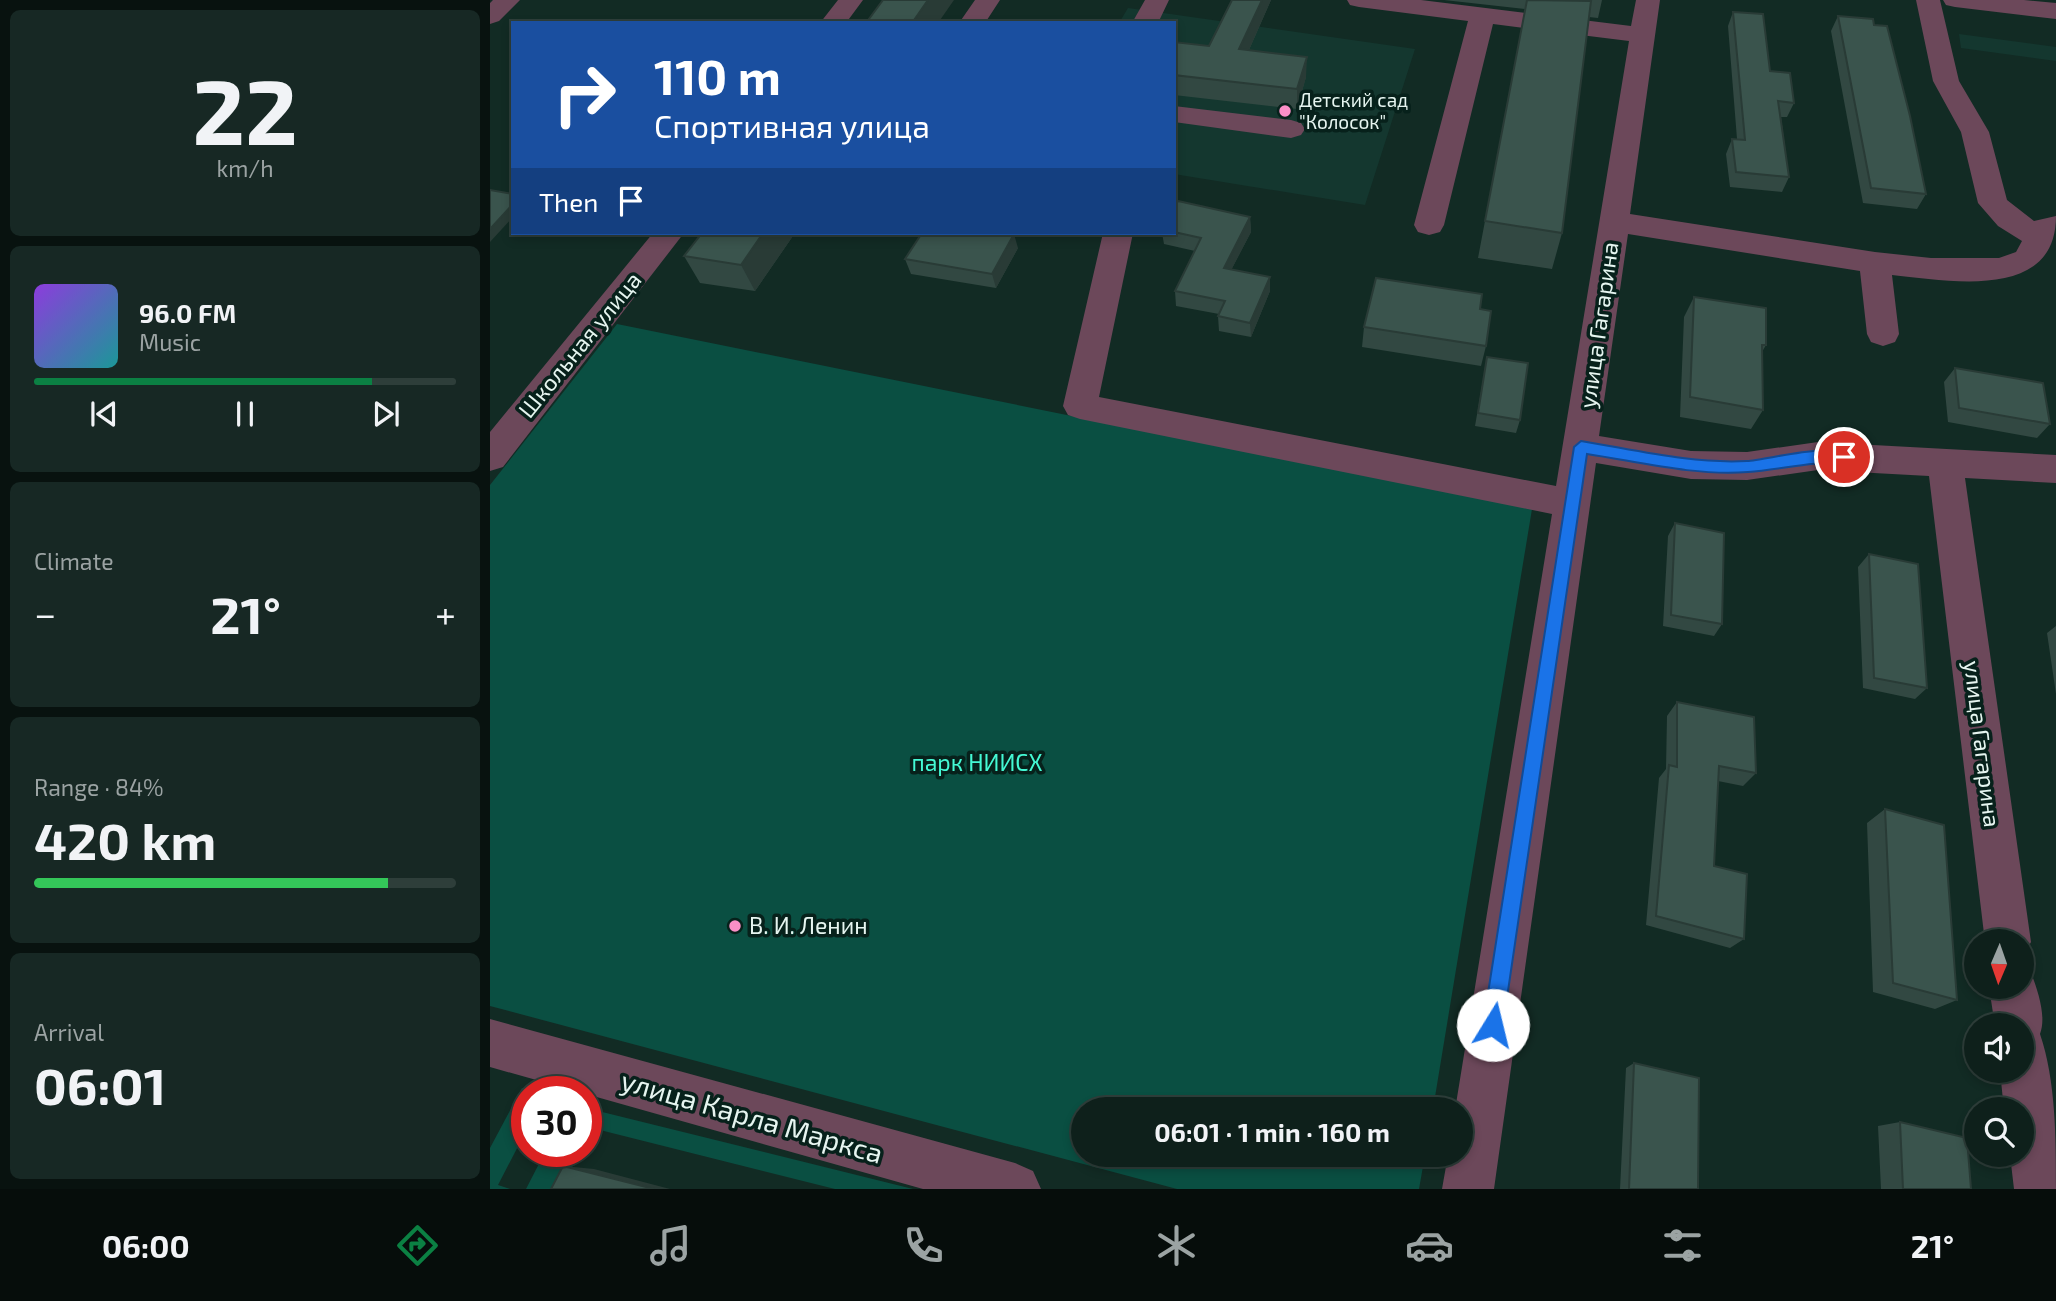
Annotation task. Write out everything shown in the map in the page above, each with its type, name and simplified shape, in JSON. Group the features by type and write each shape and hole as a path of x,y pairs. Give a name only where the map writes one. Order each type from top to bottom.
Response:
{"street":[{"path":"490,16 508,0"},
{"path":"835,21 851,0"},
{"path":"973,21 988,0"},
{"path":"1146,21 1157,0"},
{"path":"1359,0 1482,15 1646,17"},
{"path":"1615,222 1875,263 1973,270 2000,268 2025,261 2047,232 2009,219 1993,203 1975,132 1945,81 1928,0"},
{"path":"1955,0 2049,7"},
{"path":"1429,225 1482,15"},
{"name":"улица Гагарина","path":"1468,1189 1646,17"},
{"path":"1176,114 1292,129"},
{"name":"Школьная улица","path":"490,457 667,235"},
{"path":"1118,235 1080,406 1573,504"},
{"path":"1875,263 1882,334"},
{"path":"1581,447 1691,465 1747,467 1818,456 2056,469"},
{"name":"улица Гагарина","path":"1945,463 2006,929"},
{"name":"улица Карла Маркса","path":"490,1043 1015,1189"},
{"path":"2026,1083 2040,1189"}],"shaded area":[{"name":"Детский сад \"Колосок\"","path":"1128,8 1415,49 1365,205 1176,174 1176,21 1120,21"},
{"path":"1959,34 2056,47 2056,61 1961,48"}],"green space":[{"name":"парк НИИСХ","path":"617,324 1532,509 1435,1097 1071,1097 1071,1161 490,1006 490,485"},
{"path":"511,1109 511,1160 498,1185 510,1189 490,1189 490,1148"},
{"path":"602,1112 913,1189 835,1189 602,1131"},
{"path":"537,1167 572,1167 561,1189 526,1189"},
{"name":"парк НИИСХ","path":"1094,1167 1423,1167 1419,1189 1177,1189"}],"building":[{"path":"883,0 928,0 913,21 867,21"},
{"path":"1232,0 1262,0 1239,49 1307,57 1297,89 1176,75 1176,42 1209,46"},
{"path":"1527,0 1591,1 1562,233 1485,221"},
{"path":"1733,12 1763,14 1770,71 1790,73 1794,103 1778,101 1789,177 1736,172 1732,139 1745,140"},
{"path":"1838,16 1873,19 1874,25 1887,26 1926,194 1871,188"},
{"path":"490,190 511,194 511,206 490,229"},
{"path":"1178,201 1250,217 1224,268 1270,277 1250,323 1218,316 1225,301 1175,291 1201,238 1176,232"},
{"path":"700,235 762,235 741,265 684,256"},
{"path":"921,235 1013,235 992,274 905,259"},
{"path":"1376,278 1482,294 1480,309 1491,311 1486,346 1364,327"},
{"path":"1694,297 1766,308 1766,345 1762,345 1763,410 1690,397"},
{"path":"1487,357 1528,363 1520,420 1478,413"},
{"path":"1955,368 2043,383 2050,424 1959,408"},
{"path":"1675,523 1724,533 1722,624 1671,615"},
{"path":"1869,554 1918,564 1927,688 1874,678"},
{"path":"1677,702 1754,717 1756,773 1719,766 1714,866 1747,874 1744,939 1656,916 1669,765 1677,767"},
{"path":"1885,809 1944,825 1957,1000 1893,983"},
{"path":"1634,1063 1699,1078 1698,1189 1629,1189"},
{"path":"1900,1122 1964,1137 1964,1167 1969,1167 1971,1189 1903,1189"},
{"path":"562,1167 567,1167 654,1189 551,1189"}],"place":[{"name":"Детский сад \"Колосок\"","path":"1285,111"},
{"name":"В. И. Ленин","path":"735,926"}],"route":[{"path":"1493,1025 1581,447 1691,465 1747,467 1818,456 1844,457"}]}
